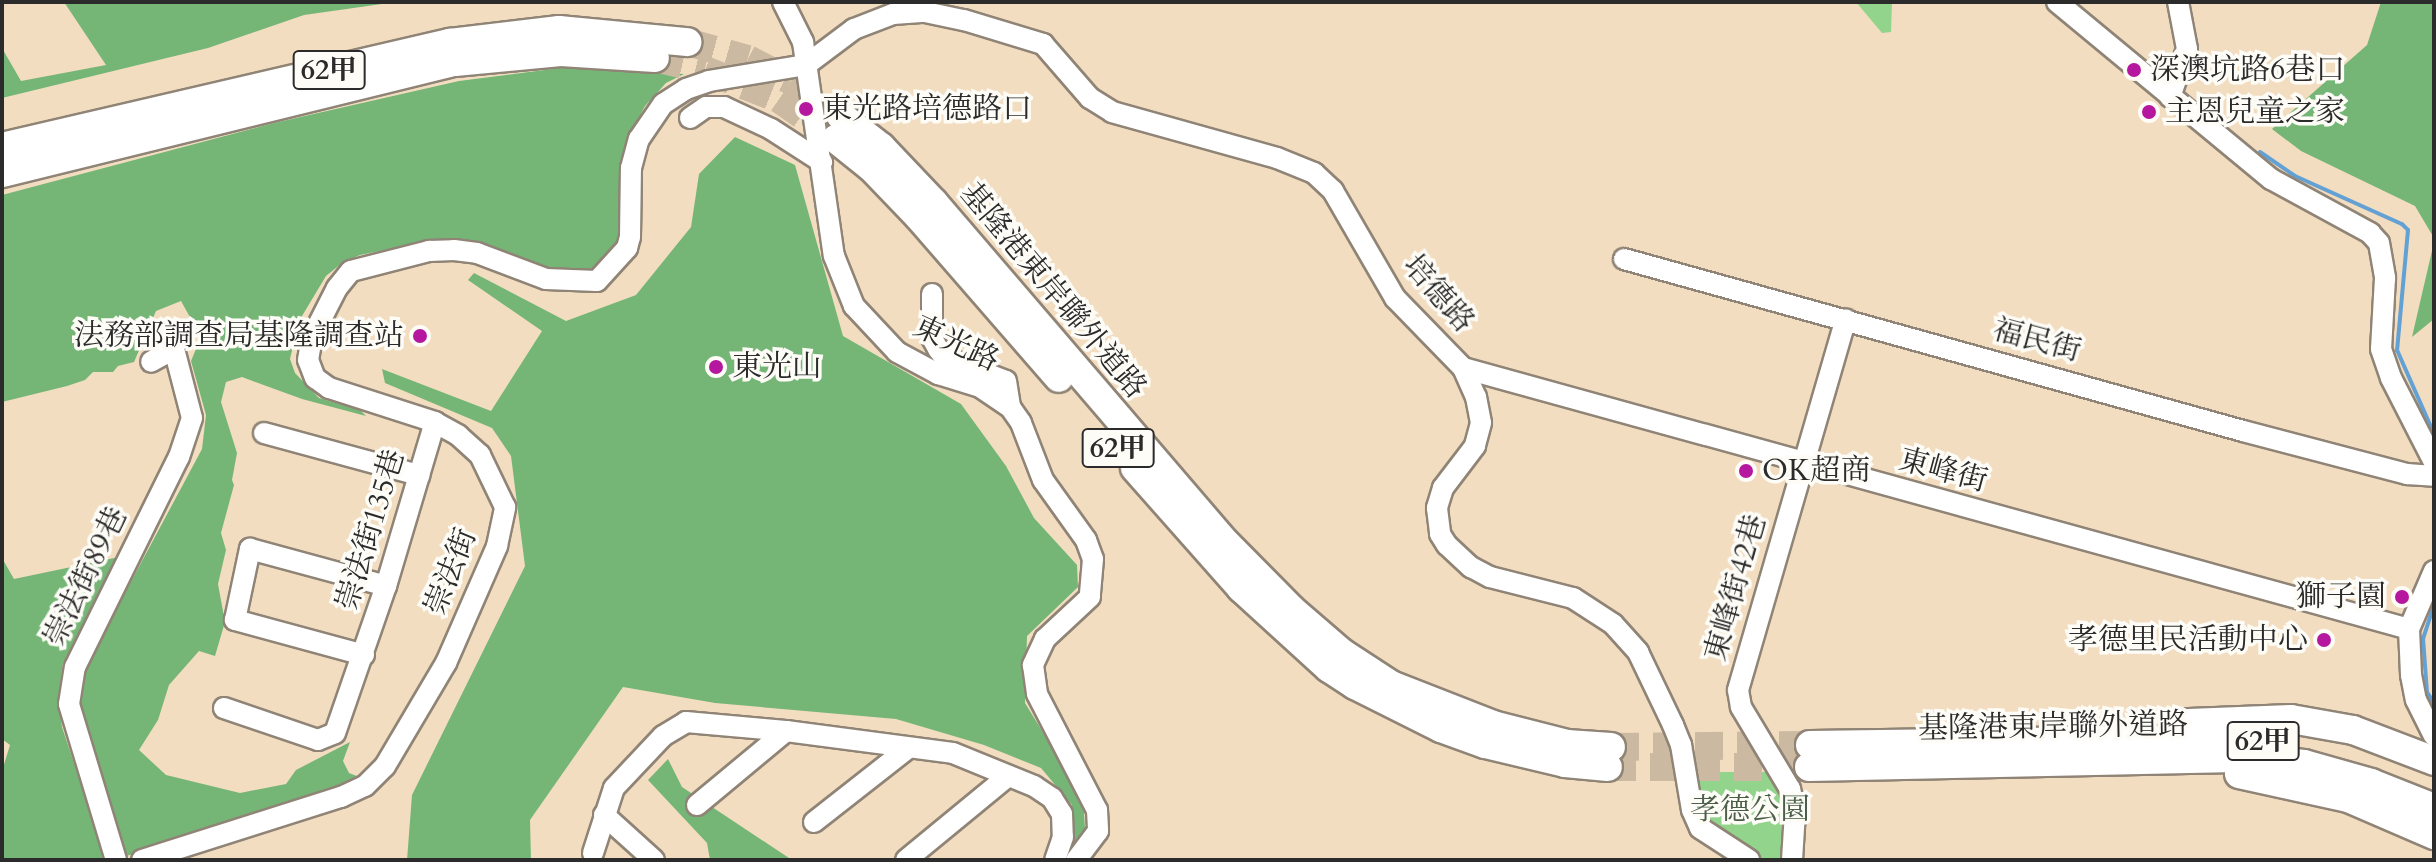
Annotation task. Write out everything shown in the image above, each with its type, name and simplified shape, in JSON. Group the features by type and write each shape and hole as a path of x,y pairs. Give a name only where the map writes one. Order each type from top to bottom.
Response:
{"highway":[{"name":"62甲","path":"2,173 212,110 452,53 560,41 687,42"},
{"name":"62甲","path":"560,41 655,58"},
{"name":"62甲","path":"2,147 212,110"},
{"name":"基隆港東岸聯外道路","path":"833,139 881,147 926,210 1220,537 1336,660 1489,734 1566,753 1609,757"},
{"path":"2088,750 2164,725 2291,719 2353,730 2434,761"},
{"name":"基隆港東岸聯外道路","path":"2088,750 2180,737 2291,743 2382,765 2434,788"},
{"name":"基隆港東岸聯外道路","path":"1810,756 2088,750 2249,758 2304,764 2371,783 2434,808"},
{"path":"2088,750 2257,776 2348,798 2434,835"}],"street":[{"name":"東光路","path":"783,2 803,42 806,65 833,139 834,256 844,286 866,322 907,358 938,374 980,387 1010,407 1021,423 1043,480 1086,540 1093,559 1090,597 1045,639 1033,665 1037,694 1097,810 1098,831 1076,860"},
{"path":"2057,2 2271,179 2370,233 2379,243 2385,278 2383,358 2434,462"},
{"path":"2170,97 2187,49 2178,2"},
{"name":"培德路","path":"806,65 854,29 901,13 925,12 964,20 1043,44 1090,98 1112,112 1277,158 1314,173 1333,191 1395,298 1463,368 1476,397 1481,423 1475,446 1440,494 1438,520 1447,545 1471,567 1490,577 1573,598 1613,624 1638,652 1673,725 1681,745 1692,810 1700,828 1749,860"},
{"name":"崇法街","path":"142,860 341,797 365,786 385,766 446,663 497,546 505,507 480,455 458,435 435,422 329,388 315,378 308,360 312,337 337,288 351,271 429,251 454,250 477,253 546,279 597,281 627,248 630,237 631,168 639,139 663,104 686,89 709,81 806,65"},
{"path":"690,118 706,107 724,107 771,129 833,139"},
{"name":"福民街","path":"1624,259 2357,461 2407,474 2434,476"},
{"path":"932,294 932,338 938,349 944,357 1006,381 1010,407"},
{"name":"東峰街42巷","path":"1792,860 1795,812 1790,789 1741,707 1738,690 1846,319"},
{"name":"崇法街89巷","path":"116,860 69,704 75,667 179,457 192,418 174,349 151,362"},
{"name":"東峰街","path":"1463,368 2409,629"},
{"name":"崇法街135巷","path":"224,708 318,740 335,733 364,655 435,422"},
{"path":"264,433 419,475"},
{"path":"364,655 235,620 250,549 386,586"},
{"path":"2434,571 2409,629 2411,675 2416,700 2434,736"},
{"path":"593,853 614,788 663,736 686,722 786,731 953,753 1052,798 1062,814 1063,837 1055,860"},
{"path":"697,805 786,731"},
{"path":"814,822 907,749"},
{"path":"906,860 1007,777"},
{"path":"604,815 654,860"}],"green space":[{"path":"64,2 396,2 304,15 208,48 2,98 2,48 21,81 106,65"},
{"path":"1856,2 1892,2 1891,32 1882,33"},
{"path":"2381,2 2434,2 2434,238 2415,206 2301,151 2272,129 2367,45"},
{"path":"575,66 684,74 666,83 645,106 631,133 623,162 623,222 619,244 603,269 587,275 549,272 463,243 414,244 360,255 342,263 326,276 299,321 290,359 295,373 319,398 360,410 366,416 302,399 242,377 226,382 221,402 237,453 232,480 234,485 221,533 226,550 218,584 225,622 215,656 199,651 169,685 158,720 139,750 166,775 240,793 286,784 296,770 350,742 343,761 349,773 362,778 282,809 123,857 81,718 81,688 88,662 202,449 206,415 191,361 201,337 181,301 156,311 134,362 118,366 113,372 93,372 85,380 67,386 2,402 2,195 274,123 459,81"},
{"path":"735,137 795,165 843,336 961,404 1006,466 1034,518 1077,565 1078,587 1027,636 1025,703 1083,798 1085,828 1074,842 1072,805 1041,768 984,745 896,719 715,703 623,687 530,820 531,860 407,860 412,795 525,566 511,456 492,428 385,383 382,369 491,411 542,331 468,280 474,273 566,321 636,295 691,227 699,174"},
{"path":"2434,242 2434,319 2412,337"},
{"path":"119,557 63,663 58,699 62,727 106,860 2,860 2,771 10,745 2,739 2,558 14,579"},
{"path":"668,759 682,787 792,860 710,860 707,843 648,780"},
{"name":"孝德公園","path":"1690,772 1773,772 1786,792 1787,860 1754,860 1707,828"}],"waterway":[{"path":"2260,152 2295,176 2402,224 2408,230 2397,350 2434,434"},
{"path":"2434,605 2423,638 2427,692 2434,703"}],"tunnel":[{"path":"687,42 748,59 791,81 841,116"},
{"path":"655,58 705,70 779,99 832,136"},
{"path":"1611,747 1810,745"},
{"path":"1608,767 1809,767"}],"place":[{"name":"深澳坑路6巷口","path":"2134,70"},
{"name":"東光路培德路口","path":"806,109"},
{"name":"主恩兒童之家","path":"2149,112"},
{"name":"法務部調查局基隆調查站","path":"420,336"},
{"name":"東光山","path":"716,367"},
{"name":"OK超商","path":"1746,471"},
{"name":"獅子園","path":"2402,597"},
{"name":"孝德里民活動中心","path":"2324,640"}]}
